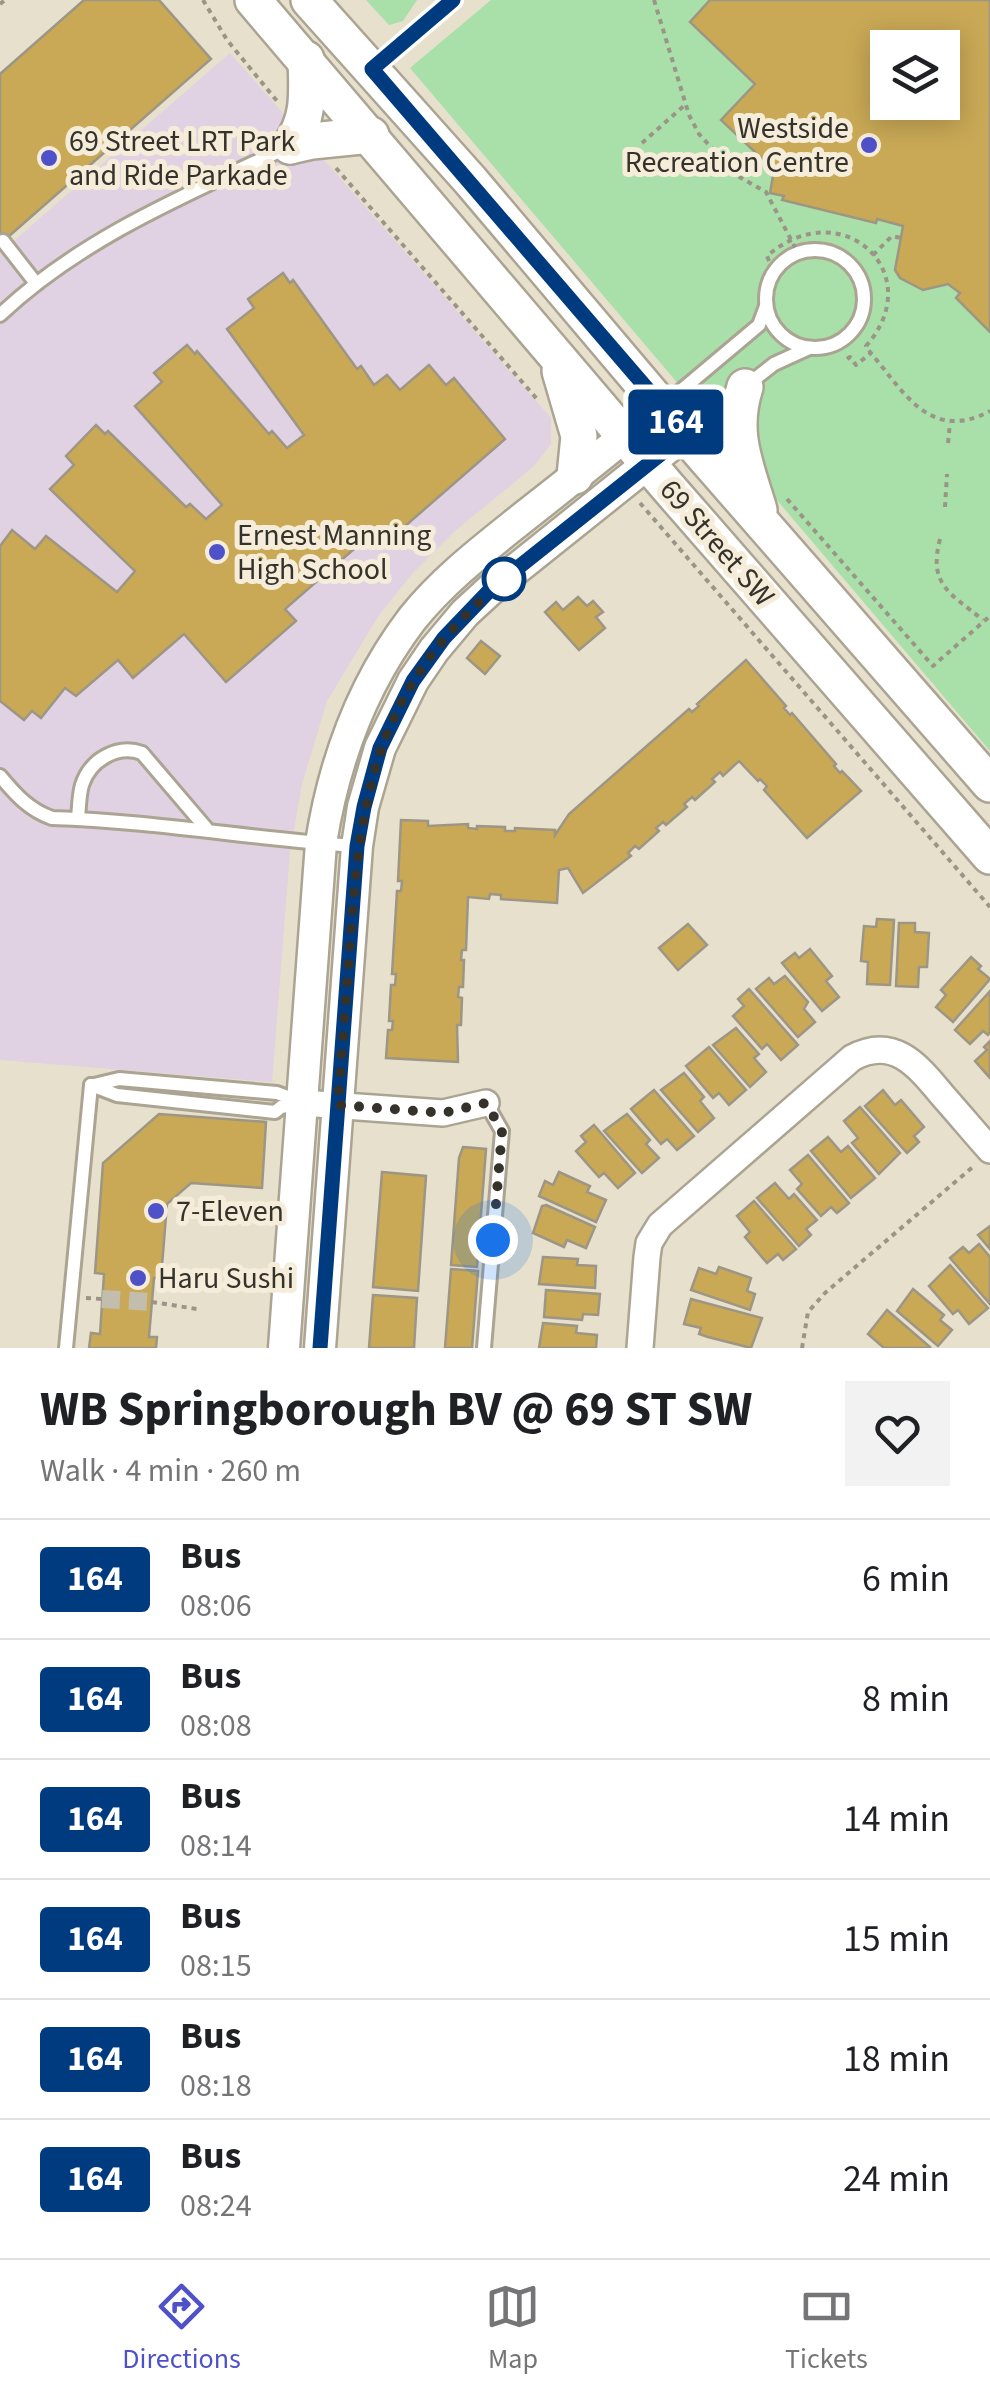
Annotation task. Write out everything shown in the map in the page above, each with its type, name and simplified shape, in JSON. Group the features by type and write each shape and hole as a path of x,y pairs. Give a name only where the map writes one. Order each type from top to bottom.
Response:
{"main road":[{"name":"69 Street SW","path":"253,0 990,856"},
{"name":"69 Street SW","path":"309,0 990,784"},
{"path":"290,146 302,129 307,112 306,59"},
{"path":"290,146 371,135"},
{"path":"553,352 577,420 580,446 576,476"},
{"path":"745,387 738,441 762,521"}],"street":[{"path":"284,1348 321,844 335,772 356,712 401,635 436,594 480,553 662,406"},
{"path":"320,1348 357,846 367,792 389,727 413,681 465,613 686,434"},
{"path":"356,712 389,727"},
{"path":"640,1348 649,1243 660,1225 852,1058 882,1049 894,1050 914,1062 986,1155"},
{"path":"302,1103 443,1113 486,1103"}],"lane":[{"path":"372,69 453,0"},
{"path":"0,315 35,282 166,204 290,146"},
{"path":"3,242 35,282"},
{"path":"662,406 759,325 775,271 798,253 814,250 842,258 861,282 864,298 856,326 832,345 809,348 774,364 686,434"},
{"path":"766,306 780,335 809,348"},
{"path":"78,818 82,784 96,762 130,749 142,754 206,828"},
{"path":"0,776 17,797 52,818 206,828 357,846"},
{"path":"66,1348 91,1085 118,1079 277,1093 302,1103"},
{"path":"484,1348 502,1131 486,1103"}],"path":[{"path":"203,0 228,40 277,101"},
{"path":"654,0 686,104 707,146 736,174 766,192 798,253"},
{"path":"642,143 686,104"},
{"path":"330,161 544,408"},
{"path":"769,261 767,256 791,239 816,231 842,234 864,246 881,267 888,295 883,323 866,346 871,353 927,415 950,422 990,410"},
{"path":"874,255 892,236 901,238"},
{"path":"846,359 850,357 856,365 871,353"},
{"path":"948,443 950,422"},
{"path":"945,507 947,474"},
{"path":"776,486 933,666 990,616"},
{"path":"638,501 990,908"},
{"path":"940,538 936,576 946,590 983,620"},
{"path":"802,1348 808,1312 825,1293 986,1155"},
{"path":"152,1302 197,1308"}],"shaded area":[{"name":"Ernest Manning High School","path":"230,53 551,418 551,444 534,466 455,531 412,574 379,615 327,701 302,784 290,851 272,1082 0,1060 0,253"}],"green space":[{"path":"366,0 417,0 403,21 389,25"},
{"path":"491,0 990,0 990,751 410,68"}],"building":[{"name":"69 Street LRT Park and Ride Parkade","path":"84,0 159,0 211,59 0,244 0,74"},
{"name":"Westside Recreation Centre","path":"710,0 990,0 990,332 956,298 960,293 948,284 923,290 900,278 895,270 903,226 782,200 784,196 770,193 774,170 721,120 755,84 690,22"},
{"path":"283,273 290,283 293,280 357,369 361,366 374,385 387,375 400,390 429,365 446,385 454,378 505,439 388,541 377,529 285,609 296,621 226,682 184,634 133,678 118,660 76,696 65,688 41,718 32,711 24,720 0,701 0,546 12,530 35,549 46,536 117,592 135,571 50,489 74,465 66,456 96,425 105,434 108,431 186,507 190,504 206,519 222,505 135,406 162,382 154,373 187,345 195,354 197,351 269,434 272,431 287,448 304,435 227,329 254,308 248,299"},
{"path":"578,597 587,606 593,601 603,612 596,617 605,628 579,650 545,612 556,602 563,610"},
{"path":"481,641 500,656 485,674 467,658"},
{"path":"746,660 840,773 861,791 807,838 764,790 767,786 739,761 723,776 720,772 695,800 692,797 684,804 687,807 666,825 663,822 639,849 635,846 628,853 631,856 583,893 568,868 559,870 557,903 501,899 501,895 490,894 489,899 468,897 466,950 462,950 461,960 463,987 459,987 458,997 462,998 461,1025 457,1025 458,1062 386,1058 388,1030 392,1030 393,1021 389,1021 391,985 395,985 396,974 392,974 397,891 401,891 402,881 398,881 401,820 428,821 428,826 505,827 505,831 555,830 555,835 569,814 689,709 692,712 699,706"},
{"path":"877,919 894,920 890,985 867,984 868,962 861,961 864,926 876,927"},
{"path":"899,923 915,923 915,932 929,933 927,967 919,967 918,987 896,986"},
{"path":"688,924 707,945 678,970 659,948"},
{"path":"810,949 832,976 826,981 839,997 822,1011 782,963 795,953 799,958"},
{"path":"971,957 990,979 953,1022 936,1007 946,995 941,990"},
{"path":"785,976 808,1002 804,1009 815,1022 798,1037 756,989 769,978 774,984"},
{"path":"749,989 798,1045 781,1060 767,1044 762,1049 733,1016 744,1006 738,999"},
{"path":"990,991 990,1032 988,1035 983,1031 970,1044 955,1030"},
{"path":"736,1028 759,1054 754,1058 766,1072 750,1087 713,1045"},
{"path":"990,1041 990,1078 975,1061"},
{"path":"709,1047 746,1090 729,1105 719,1093 713,1098 686,1066"},
{"path":"684,1073 704,1097 700,1101 714,1118 698,1132 661,1090"},
{"path":"654,1090 694,1136 677,1150 667,1139 661,1144 631,1109"},
{"path":"883,1090 895,1105 901,1100 924,1127 914,1136 919,1142 907,1153 865,1106"},
{"path":"860,1107 900,1153 879,1174 852,1143 858,1138 844,1121"},
{"path":"159,1114 266,1122 262,1188 191,1183 167,1204 161,1278 154,1278 149,1337 157,1337 156,1348 89,1348 91,1333 100,1334 104,1274 95,1273 103,1163"},
{"path":"627,1114 650,1140 646,1144 659,1158 642,1173 604,1131"},
{"path":"594,1125 635,1173 618,1188 604,1173 599,1177 576,1151 586,1142 581,1136"},
{"path":"828,1137 841,1152 848,1146 875,1178 851,1198 811,1151"},
{"path":"463,1147 486,1149 477,1267 451,1265"},
{"path":"808,1155 849,1203 837,1213 831,1207 821,1216 797,1189 802,1184 790,1170"},
{"path":"382,1172 426,1176 418,1291 373,1287"},
{"path":"559,1172 590,1186 587,1192 606,1200 596,1222 539,1196 545,1181 553,1185"},
{"path":"775,1183 789,1199 794,1194 817,1220 806,1229 811,1235 799,1246 757,1198"},
{"path":"754,1201 796,1249 783,1260 778,1254 767,1263 745,1237 750,1232 737,1216"},
{"path":"542,1206 595,1227 586,1248 567,1240 564,1247 533,1233"},
{"path":"990,1226 990,1249 978,1235"},
{"path":"979,1244 990,1257 990,1304 950,1258 963,1247 969,1253"},
{"path":"543,1257 578,1259 577,1265 596,1266 595,1288 539,1284"},
{"path":"950,1265 988,1308 969,1324 958,1310 953,1314 929,1286"},
{"path":"719,1267 751,1278 747,1291 755,1294 750,1310 691,1290 699,1268 716,1274"},
{"path":"451,1269 478,1271 472,1348 445,1348"},
{"path":"913,1289 944,1315 940,1320 952,1330 938,1346 897,1311"},
{"path":"546,1290 600,1294 598,1315 583,1314 582,1320 544,1317"},
{"path":"373,1295 417,1298 414,1348 369,1348"},
{"path":"691,1299 762,1318 751,1348 699,1334 701,1328 684,1324"},
{"path":"887,1310 930,1347 884,1348 868,1334"},
{"path":"543,1323 577,1326 576,1333 597,1335 596,1348 539,1348"}],"tunnel":[{"path":"102,1299 152,1302"}],"bus line":[{"name":"164","path":"320,1348 357,846 380,748 413,681 465,613 686,434 372,69 453,0"}],"place":[{"name":"Westside Recreation Centre","path":"869,145"},
{"name":"69 Street LRT Park and Ride Parkade","path":"49,158"},
{"name":"Ernest Manning High School","path":"217,552"},
{"name":"7-Eleven","path":"156,1211"},
{"name":"Haru Sushi","path":"138,1278"}],"route":[{"path":"493,1240 502,1131 486,1103 443,1113 338,1105 357,846 373,770 389,727 434,650 465,613 516,570 504,579"}]}
